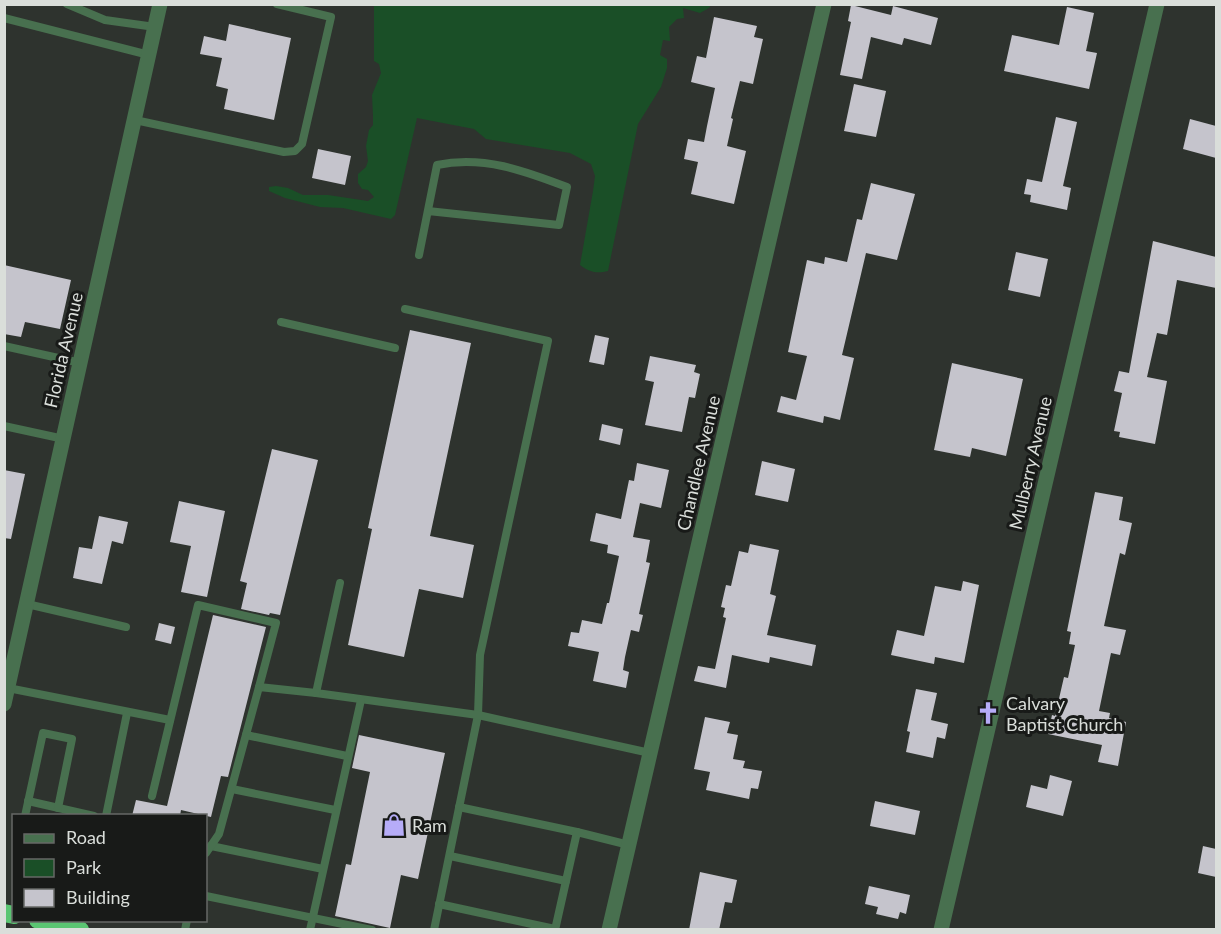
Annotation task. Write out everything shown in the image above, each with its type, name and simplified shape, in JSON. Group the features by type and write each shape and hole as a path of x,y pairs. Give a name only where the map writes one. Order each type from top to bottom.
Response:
{"highway":[{"path":"43,922 81,930"}],"street":[{"name":"Florida Avenue","path":"4,704 8,677 27,604 160,4"},
{"name":"Chandlee Avenue","path":"609,930 824,4"},
{"name":"Mulberry Avenue","path":"941,930 1157,4"}],"lane":[{"path":"67,4 105,20 155,27"},
{"path":"135,120 284,152 295,151 302,144 331,17 277,4"},
{"path":"4,18 149,55"},
{"path":"419,255 428,211 438,165 456,161 488,162 534,174 567,187 559,225 428,211"},
{"path":"405,309 548,341 480,655 478,715 434,930"},
{"path":"282,322 395,348"},
{"path":"4,346 81,363"},
{"path":"4,426 64,439"},
{"path":"316,693 340,583"},
{"path":"27,604 126,627"},
{"path":"152,796 198,605 276,623 219,834 207,852"},
{"path":"8,677 127,713 170,720"},
{"path":"259,687 478,715 650,753"},
{"path":"310,930 361,700"},
{"path":"106,814 127,713"},
{"path":"25,814 43,734 72,739 58,808"},
{"path":"246,735 347,756"},
{"path":"232,789 335,810"},
{"path":"28,801 85,814"},
{"path":"459,807 628,845"},
{"path":"439,904 555,929 577,832"},
{"path":"211,846 323,869"},
{"path":"450,856 566,881"},
{"path":"207,896 372,930"}],"green space":[{"path":"374,5 711,5 700,13 683,8 684,18 677,19 669,27 670,41 663,40 660,55 667,59 667,68 661,87 638,124 608,271 593,272 580,265 595,176 591,164 570,153 486,139 474,129 417,118 395,215 391,219 343,208 320,207 285,198 269,191 269,187 276,186 288,188 303,195 328,195 368,201 374,197 368,190 362,189 358,183 358,174 366,167 368,161 366,146 369,130 373,125 372,95 381,73 379,64 374,61"}],"building":[{"path":"851,5 891,15 893,6 938,18 931,45 904,38 902,45 871,37 862,79 840,75 851,22 848,21"},
{"path":"1067,7 1094,13 1086,51 1097,53 1089,89 1004,71 1012,35 1059,45"},
{"path":"714,17 757,26 754,37 763,39 753,84 740,81 731,118 733,119 727,146 746,151 734,204 691,194 698,162 684,159 688,139 704,142 715,88 691,82 697,56 706,58"},
{"path":"229,24 291,38 274,120 224,109 228,89 216,86 222,58 200,54 204,36 226,41"},
{"path":"854,84 886,91 876,137 844,131"},
{"path":"1056,117 1077,122 1063,186 1071,188 1067,210 1030,202 1031,195 1024,194 1027,179 1042,182"},
{"path":"1190,119 1216,126 1216,158 1183,149"},
{"path":"318,149 351,156 345,185 312,178"},
{"path":"871,183 915,194 897,260 866,253 842,355 854,358 840,420 824,416 823,423 777,412 781,396 796,400 807,356 788,352 807,260 824,264 825,257 847,262 857,219 862,220"},
{"path":"1153,241 1216,257 1216,288 1177,280 1167,335 1157,333 1147,377 1167,381 1155,444 1119,437 1120,432 1114,431 1122,393 1114,391 1119,371 1129,373"},
{"path":"1016,252 1048,259 1040,297 1008,290"},
{"path":"4,265 71,280 60,329 25,322 21,337 4,334"},
{"path":"410,330 471,343 430,536 474,545 463,598 419,589 404,657 348,645 372,529 368,528"},
{"path":"595,335 609,338 604,365 589,362"},
{"path":"650,356 696,365 694,372 700,374 695,398 689,397 682,432 645,425 654,382 645,380"},
{"path":"952,363 1023,379 1006,456 972,448 970,457 934,450"},
{"path":"602,424 623,429 620,445 599,440"},
{"path":"272,449 318,460 280,615 241,609 247,583 240,581"},
{"path":"762,461 795,469 788,502 755,495"},
{"path":"637,463 669,470 661,508 640,503 633,537 650,540 646,562 650,563 639,614 643,615 639,632 631,630 625,657 623,670 629,672 626,688 593,681 599,652 568,646 571,632 579,633 582,620 602,624 619,556 607,553 608,545 590,541 596,513 621,519 629,480 634,481"},
{"path":"4,470 25,474 11,539 4,538"},
{"path":"1095,492 1123,497 1119,520 1132,523 1125,555 1120,553 1104,626 1126,630 1120,655 1111,653 1099,711 1110,713 1109,718 1126,722 1118,766 1098,762 1102,745 1048,734 1052,715 1055,716 1064,677 1068,678 1075,645 1069,644 1071,632 1067,631"},
{"path":"179,501 225,511 207,597 181,592 191,546 170,542"},
{"path":"99,516 128,522 123,544 112,541 102,584 73,578 79,547 92,549"},
{"path":"750,544 779,550 770,594 776,596 767,635 816,645 812,666 770,657 769,663 732,655 726,688 694,681 698,666 715,669 726,618 723,617 725,608 721,607 726,585 731,586 739,551 748,553"},
{"path":"963,581 979,585 964,663 935,657 934,664 891,655 897,630 924,636 935,586 961,591"},
{"path":"213,615 266,627 228,777 221,776 211,817 207,814 181,810 180,814 132,814 136,800 167,806"},
{"path":"159,623 175,627 171,644 155,640"},
{"path":"916,689 937,693 931,720 948,724 945,739 937,737 933,758 906,752 910,732 907,731"},
{"path":"705,717 730,722 727,733 738,735 733,759 745,761 743,768 762,771 758,789 751,788 749,799 706,790 710,772 694,769"},
{"name":"Ram","path":"359,735 445,753 418,879 401,875 390,928 335,916 346,864 351,865 370,772 352,768"},
{"path":"1050,775 1072,781 1063,816 1026,807 1031,785 1047,789"},
{"path":"875,801 920,811 915,835 870,826"},
{"path":"1203,846 1216,849 1216,877 1198,873"},
{"path":"700,872 737,880 732,903 725,902 719,930 689,930"},
{"path":"869,886 910,895 906,914 900,912 898,919 876,914 878,907 865,904"}],"place":[{"name":"Calvary Baptist Church","path":"988,713"},
{"name":"Ram","path":"394,825"}]}
